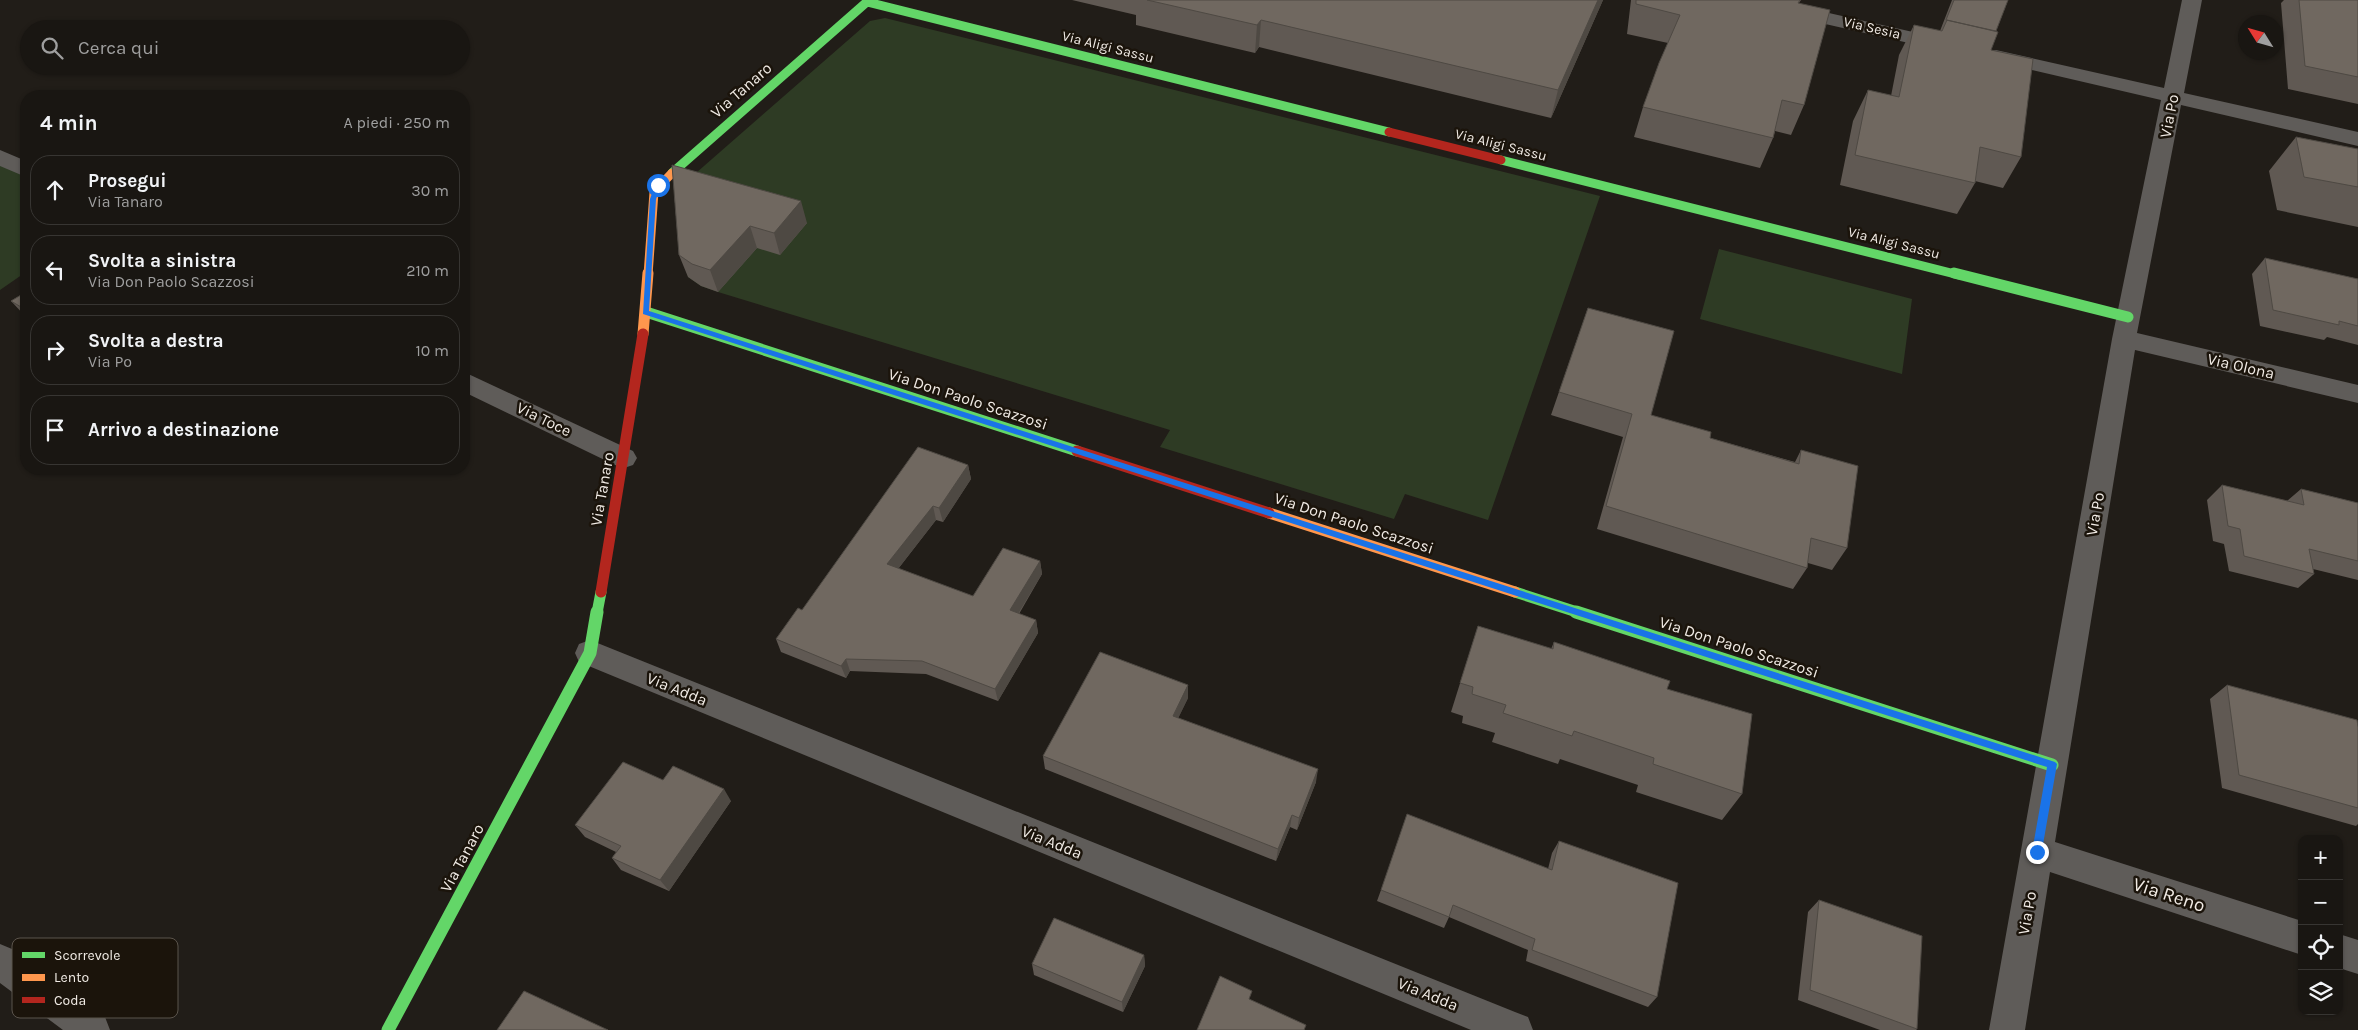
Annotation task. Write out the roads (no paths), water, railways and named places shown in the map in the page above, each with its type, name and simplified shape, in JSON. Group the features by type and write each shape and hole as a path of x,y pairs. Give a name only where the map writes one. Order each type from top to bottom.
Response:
{"street":[{"name":"Via Sesia","path":"1746,0 1960,48"},
{"name":"Via Po","path":"2007,1030 2126,328 2192,0"},
{"name":"Via Tanaro","path":"388,1030 590,653 624,458 646,312 653,199 658,185 868,1"},
{"name":"Via Aligi Sassu","path":"868,1 2126,328"},
{"path":"1979,52 2358,139"},
{"path":"0,157 20,167"},
{"name":"Via Don Paolo Scazzosi","path":"646,312 2052,764"},
{"name":"Via Olona","path":"2126,328 2358,394"},
{"name":"Via Toce","path":"470,384 624,458"},
{"name":"Via Adda","path":"590,653 1516,1030"},
{"name":"Via Reno","path":"2037,852 2298,937"},
{"path":"2343,952 2358,957"},
{"path":"0,961 12,970"},
{"path":"76,1018 92,1030"}]}
